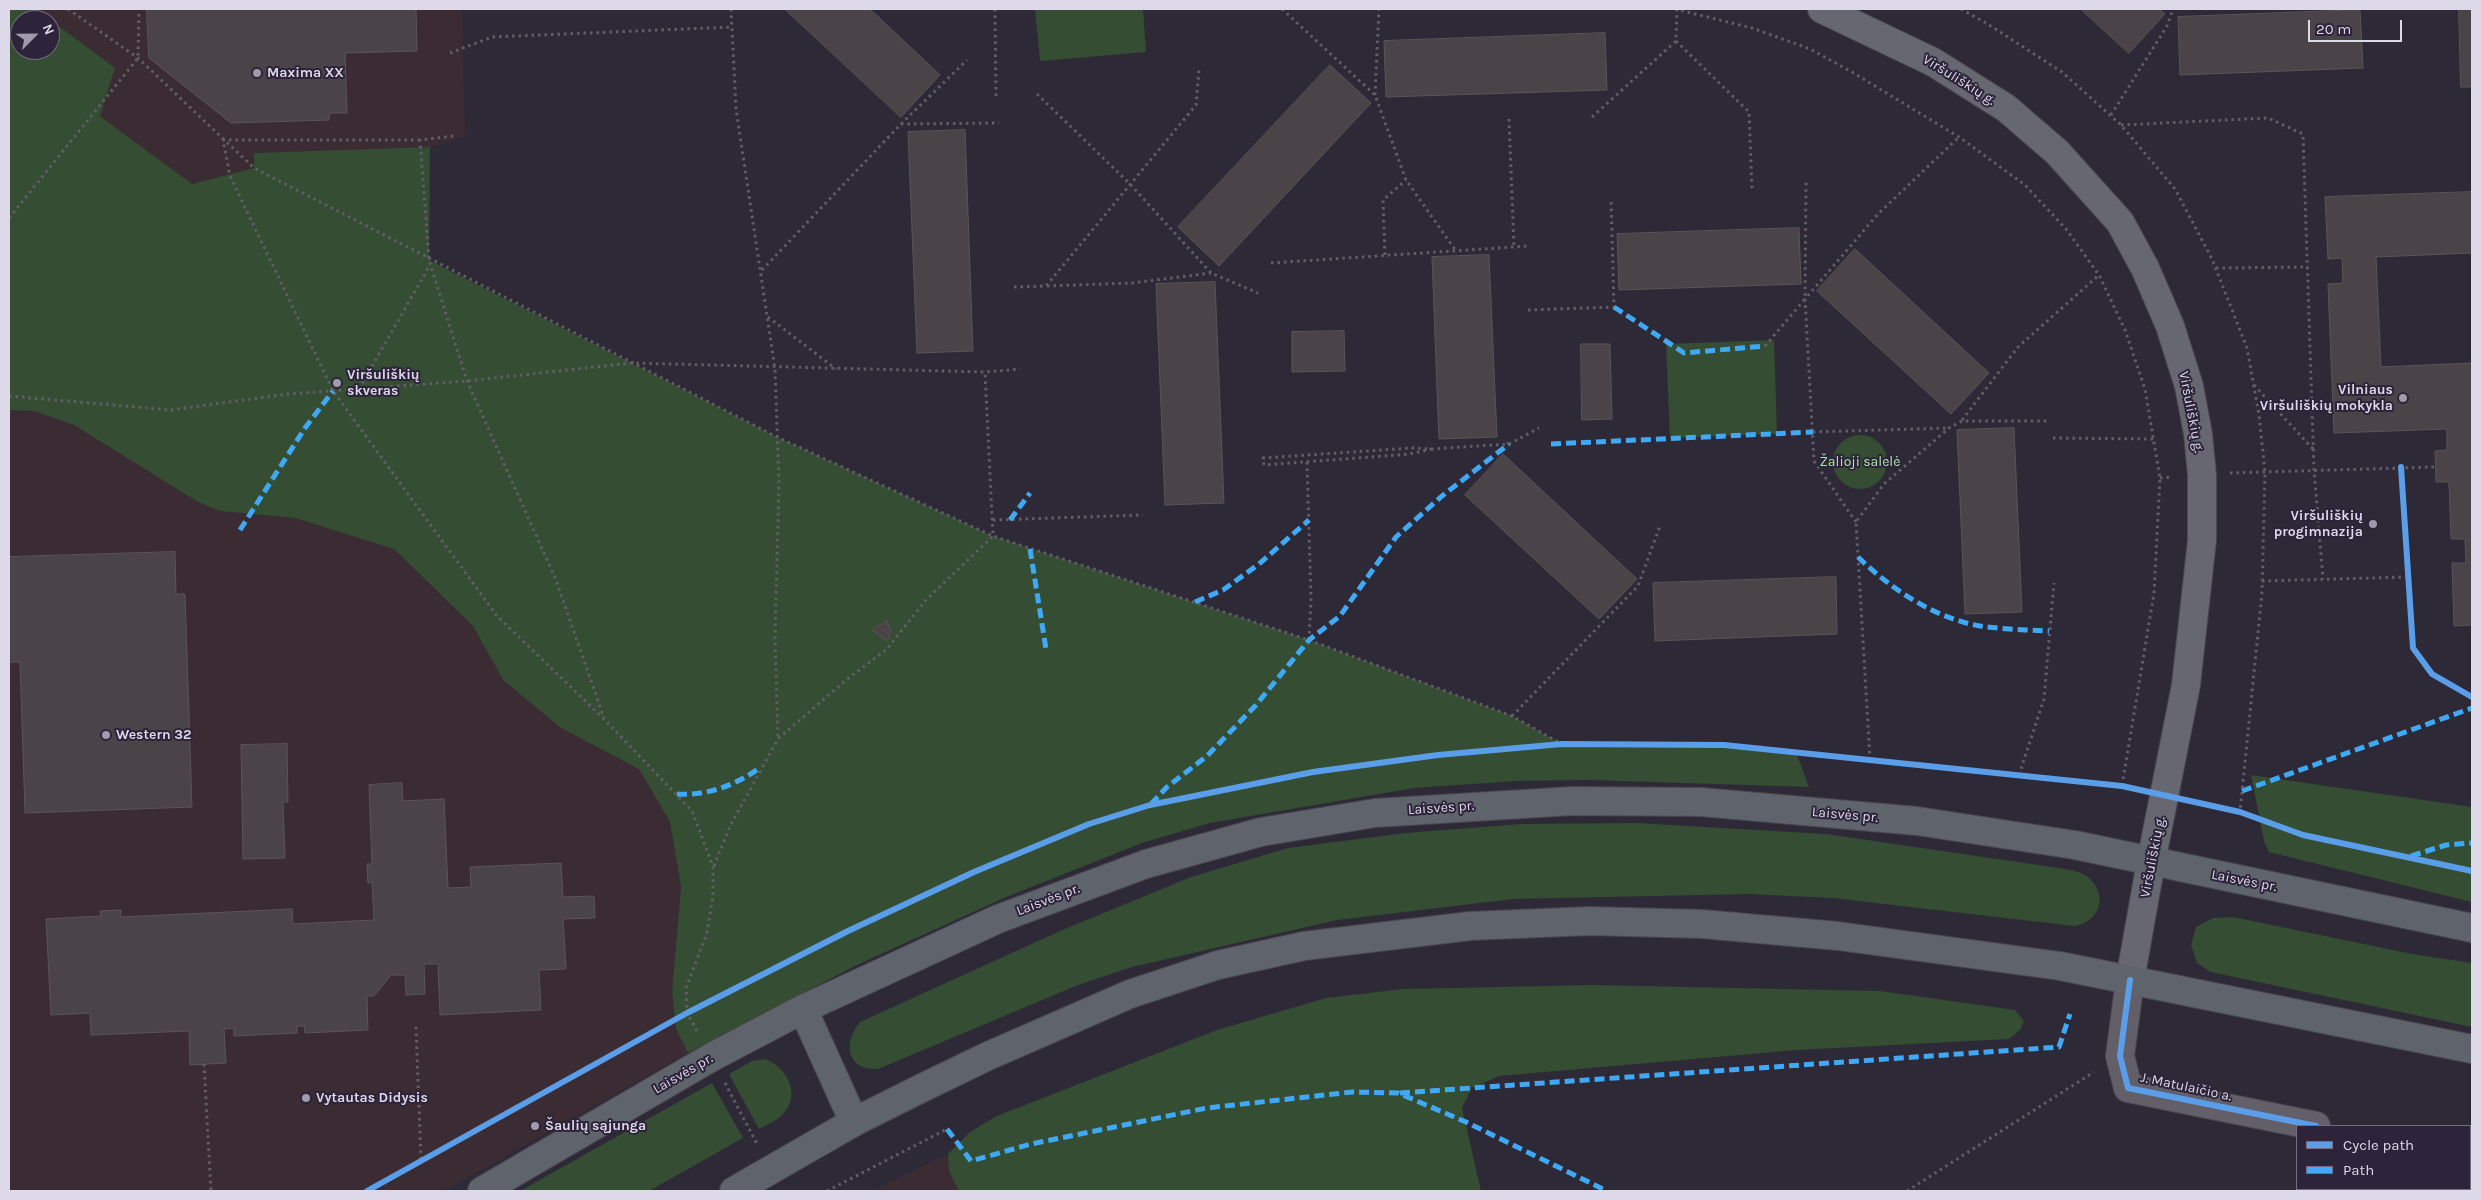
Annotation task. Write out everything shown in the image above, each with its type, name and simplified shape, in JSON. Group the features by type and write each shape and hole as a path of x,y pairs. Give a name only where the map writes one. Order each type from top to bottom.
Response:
{"main road":[{"name":"Viršuliškių g.","path":"1822,9 1933,62 2006,108 2057,152 2120,222 2144,268 2170,326 2189,386 2198,434 2202,474 2202,540 2186,685 2130,980"},
{"name":"Laisvės pr.","path":"482,1191 712,1056 803,1009 998,919 1146,864 1261,832 1375,813 1572,801 1701,802 1917,821 2075,845 2472,928"},
{"path":"734,1191 854,1122 988,1056 1130,994 1218,965 1304,946 1470,926 1590,921 1702,924 1848,937 2060,966 2472,1049"},
{"path":"803,1009 854,1122"}],"street":[{"name":"J. Matulaičio a.","path":"2130,980 2120,1056 2128,1088 2311,1125"}],"path":[{"path":"68,9 138,58 254,168 430,262 777,437 993,536 1309,640 1512,716 1562,744"},
{"path":"9,218 138,58 139,9"},
{"path":"731,9 736,109 774,369 779,484 775,636 778,739"},
{"path":"995,9 996,98"},
{"path":"1282,9 1375,95"},
{"path":"1379,9 1375,95 1406,180 1456,251"},
{"path":"1752,190 1749,112 1676,42 1676,9 1752,28 1810,50 1852,72 1959,137 2025,185 2066,230 2099,275 2126,330 2145,389 2160,478 2154,594 2122,786"},
{"path":"1961,9 2062,72 2121,125 2174,190 2216,268 2247,348 2266,472 2262,581 2240,812"},
{"path":"2110,115 2167,26 2172,9"},
{"path":"450,53 492,37 732,27"},
{"path":"1592,117 1676,42"},
{"path":"761,270 901,124 967,60"},
{"path":"1046,286 1196,105 1200,70"},
{"path":"1037,94 1130,184 1211,273 1258,293"},
{"path":"2121,125 2268,118 2304,134 2314,470 2323,578"},
{"path":"1509,119 1514,247"},
{"path":"901,124 999,123"},
{"path":"223,140 420,140 453,136"},
{"path":"1765,346 1878,214 1959,137"},
{"path":"223,140 230,176 333,391 496,616 604,719 692,811 713,866 713,896 707,933 686,988 687,1013 712,1056 771,1170"},
{"path":"420,140 430,262 467,380 556,580 604,719"},
{"path":"1385,255 1383,200 1406,180"},
{"path":"1806,182 1805,299 1814,461 1856,522 1870,760"},
{"path":"1528,310 1614,307 1611,198"},
{"path":"1271,263 1528,246"},
{"path":"359,389 430,262"},
{"path":"2216,268 2308,267"},
{"path":"1014,287 1132,282 1211,273"},
{"path":"1856,522 1884,484 1949,428 1962,421 2018,346 2099,275"},
{"path":"767,316 836,369"},
{"path":"9,396 171,410 333,391 631,364 774,369 985,372 1020,369"},
{"path":"713,866 730,826 778,739 846,680 887,648 926,600 993,536 985,372"},
{"path":"2254,384 2314,450"},
{"path":"1962,421 2050,421"},
{"path":"1432,449 1410,454 1264,465 1263,458 1412,448 1432,449 1509,444 1539,428"},
{"path":"1813,432 1949,428"},
{"path":"2053,438 2154,439"},
{"path":"1307,462 1311,600 1309,640"},
{"path":"2266,472 2435,466"},
{"path":"2401,467 2413,648 2432,674 2472,697"},
{"path":"993,520 1143,515"},
{"path":"1512,716 1638,586 1660,526"},
{"path":"2262,581 2407,577"},
{"path":"2019,775 2044,699 2054,583"},
{"path":"416,1027 421,1160"},
{"path":"1907,1191 2120,1056"},
{"path":"204,1064 211,1191"},
{"path":"827,1191 947,1129"}],"shaded area":[{"path":"36,9 462,9 465,136 430,147 254,153 254,168 192,184 99,116 115,68 60,27 60,10"},
{"path":"9,410 35,411 74,425 198,502 220,511 295,518 394,549 473,626 503,680 561,728 639,768 670,822 681,888 672,992 676,1029 688,1053 444,1191 9,1191"},
{"path":"948,1154 949,1171 959,1191 872,1191"}],"green space":[{"path":"9,9 37,10 10,10 10,60 60,60 60,27 115,68 100,116 192,184 254,168 254,153 430,147 429,260 777,437 993,536 1309,640 1512,716 1562,744 1724,745 1796,752 1809,787 1589,780 1516,781 1414,788 1210,823 1142,843 1006,897 857,965 688,1053 676,1029 672,992 681,887 670,822 639,769 561,728 503,680 473,626 394,549 295,518 220,511 198,502 74,425 35,411 9,410"},
{"path":"1035,9 1143,9 1146,52 1040,61"},
{"path":"1774,340 1777,434 1670,438 1666,344"},
{"name":"Žalioji salelė","path":"1860,435 1870,437 1879,443 1885,452 1887,462 1885,472 1879,481 1870,487 1860,489 1850,487 1841,481 1835,472 1833,462 1835,452 1841,443 1850,437"},
{"path":"2251,775 2472,807 2472,902 2269,852 2264,841"},
{"path":"1636,823 1826,834 2059,868 2076,871 2088,877 2096,887 2100,902 2098,909 2089,920 2074,926 1833,898 1747,894 1513,899 1337,920 1132,967 1078,985 878,1069 859,1065 854,1061 851,1054 851,1038 860,1022 1060,931 1191,877 1288,848 1406,833 1521,824"},
{"path":"2233,917 2412,954 2472,963 2472,1027 2211,972 2197,963 2191,945 2196,927 2213,918"},
{"path":"1593,985 1880,991 2015,1010 2024,1021 2020,1030 2009,1039 1797,1050 1499,1076 1472,1088 1462,1108 1481,1191 959,1191 949,1171 948,1154 970,1132 997,1116 1217,1030 1326,998 1403,989"},
{"path":"764,1059 780,1068 786,1075 790,1084 791,1101 778,1119 759,1129 729,1074 752,1061"},
{"path":"712,1083 743,1138 649,1191 520,1191"}],"building":[{"name":"Maxima XX","path":"147,9 416,9 417,51 345,53 347,113 330,113 329,120 231,123 149,58"},
{"path":"785,9 870,9 940,75 901,117"},
{"path":"2081,9 2159,9 2165,14 2129,53"},
{"path":"2459,9 2472,9 2472,87 2461,87"},
{"path":"2360,10 2363,68 2180,75 2178,17"},
{"path":"1605,33 1607,90 1386,97 1384,41"},
{"path":"1330,65 1371,103 1219,266 1178,227"},
{"path":"965,130 973,351 917,353 908,132"},
{"name":"Vilniaus Viršuliškių mokykla","path":"2472,192 2472,253 2376,257 2381,367 2472,363 2472,625 2454,626 2452,563 2466,563 2465,539 2451,539 2449,482 2436,482 2435,451 2447,450 2447,429 2334,433 2328,284 2343,283 2342,258 2328,259 2325,197"},
{"path":"1799,228 1801,284 1619,290 1617,234"},
{"path":"1855,249 1989,373 1951,414 1817,291"},
{"path":"1489,255 1497,437 1439,439 1432,257"},
{"path":"1215,282 1224,503 1165,505 1156,284"},
{"path":"1344,331 1345,371 1292,372 1292,332"},
{"path":"1581,344 1610,344 1612,419 1582,420"},
{"path":"2014,428 2022,612 1965,614 1957,430"},
{"path":"1503,454 1637,579 1599,619 1465,495"},
{"name":"Western 32","path":"175,552 176,594 185,594 192,807 25,813 20,662 9,662 9,557"},
{"path":"1836,577 1837,634 1655,641 1653,583"},
{"path":"887,621 891,631 887,641 872,630"},
{"path":"287,744 288,802 283,802 285,858 243,859 241,745"},
{"path":"402,783 403,801 444,799 448,888 471,887 470,867 561,863 563,897 594,896 595,918 563,919 566,969 539,970 541,1010 440,1015 438,964 424,964 425,994 406,995 405,975 391,975 374,996 367,996 368,1030 305,1033 304,1026 297,1026 297,1033 234,1036 234,1028 224,1029 226,1063 190,1065 189,1031 91,1035 90,1013 51,1015 46,919 101,916 100,911 121,910 121,917 292,909 293,924 374,920 372,882 368,883 367,864 372,864 369,785"}],"marked path":[{"path":"1614,307 1684,353 1765,346"},
{"path":"240,530 305,428 333,391"},
{"path":"1551,444 1813,432"},
{"path":"1151,804 1167,787 1207,756 1256,705 1309,640 1340,616 1396,537 1442,496 1509,444"},
{"path":"1010,520 1030,493"},
{"path":"1195,602 1223,590 1259,564 1309,520"},
{"path":"1030,549 1046,649"},
{"path":"1858,557 1899,591 1946,616 1980,626 2049,631"},
{"path":"2242,791 2472,708"},
{"path":"677,794 700,793 721,788 742,779 761,767"},
{"path":"2411,856 2446,845 2472,843"},
{"path":"1400,1093 2059,1047 2070,1014"},
{"path":"947,1129 971,1161 1031,1144 1207,1108 1352,1092 1398,1093 1466,1122 1607,1191"}],"cycle path":[{"path":"2401,467 2413,648 2432,674 2472,697"},
{"path":"367,1191 687,1013 848,931 974,872 1089,824 1150,805 1313,772 1438,755 1562,744 1724,745 2122,786 2240,812 2303,835 2472,871"},
{"path":"2130,980 2120,1056 2128,1088 2311,1125"}],"place":[{"name":"Maxima XX","path":"257,73"},
{"name":"Viršuliškių skveras","path":"337,383"},
{"name":"Vilniaus Viršuliškių mokykla","path":"2403,398"},
{"name":"Viršuliškių progimnazija","path":"2373,524"},
{"name":"Western 32","path":"106,735"},
{"name":"Vytautas Didysis","path":"306,1098"},
{"name":"Šaulių sąjunga","path":"535,1126"}]}
